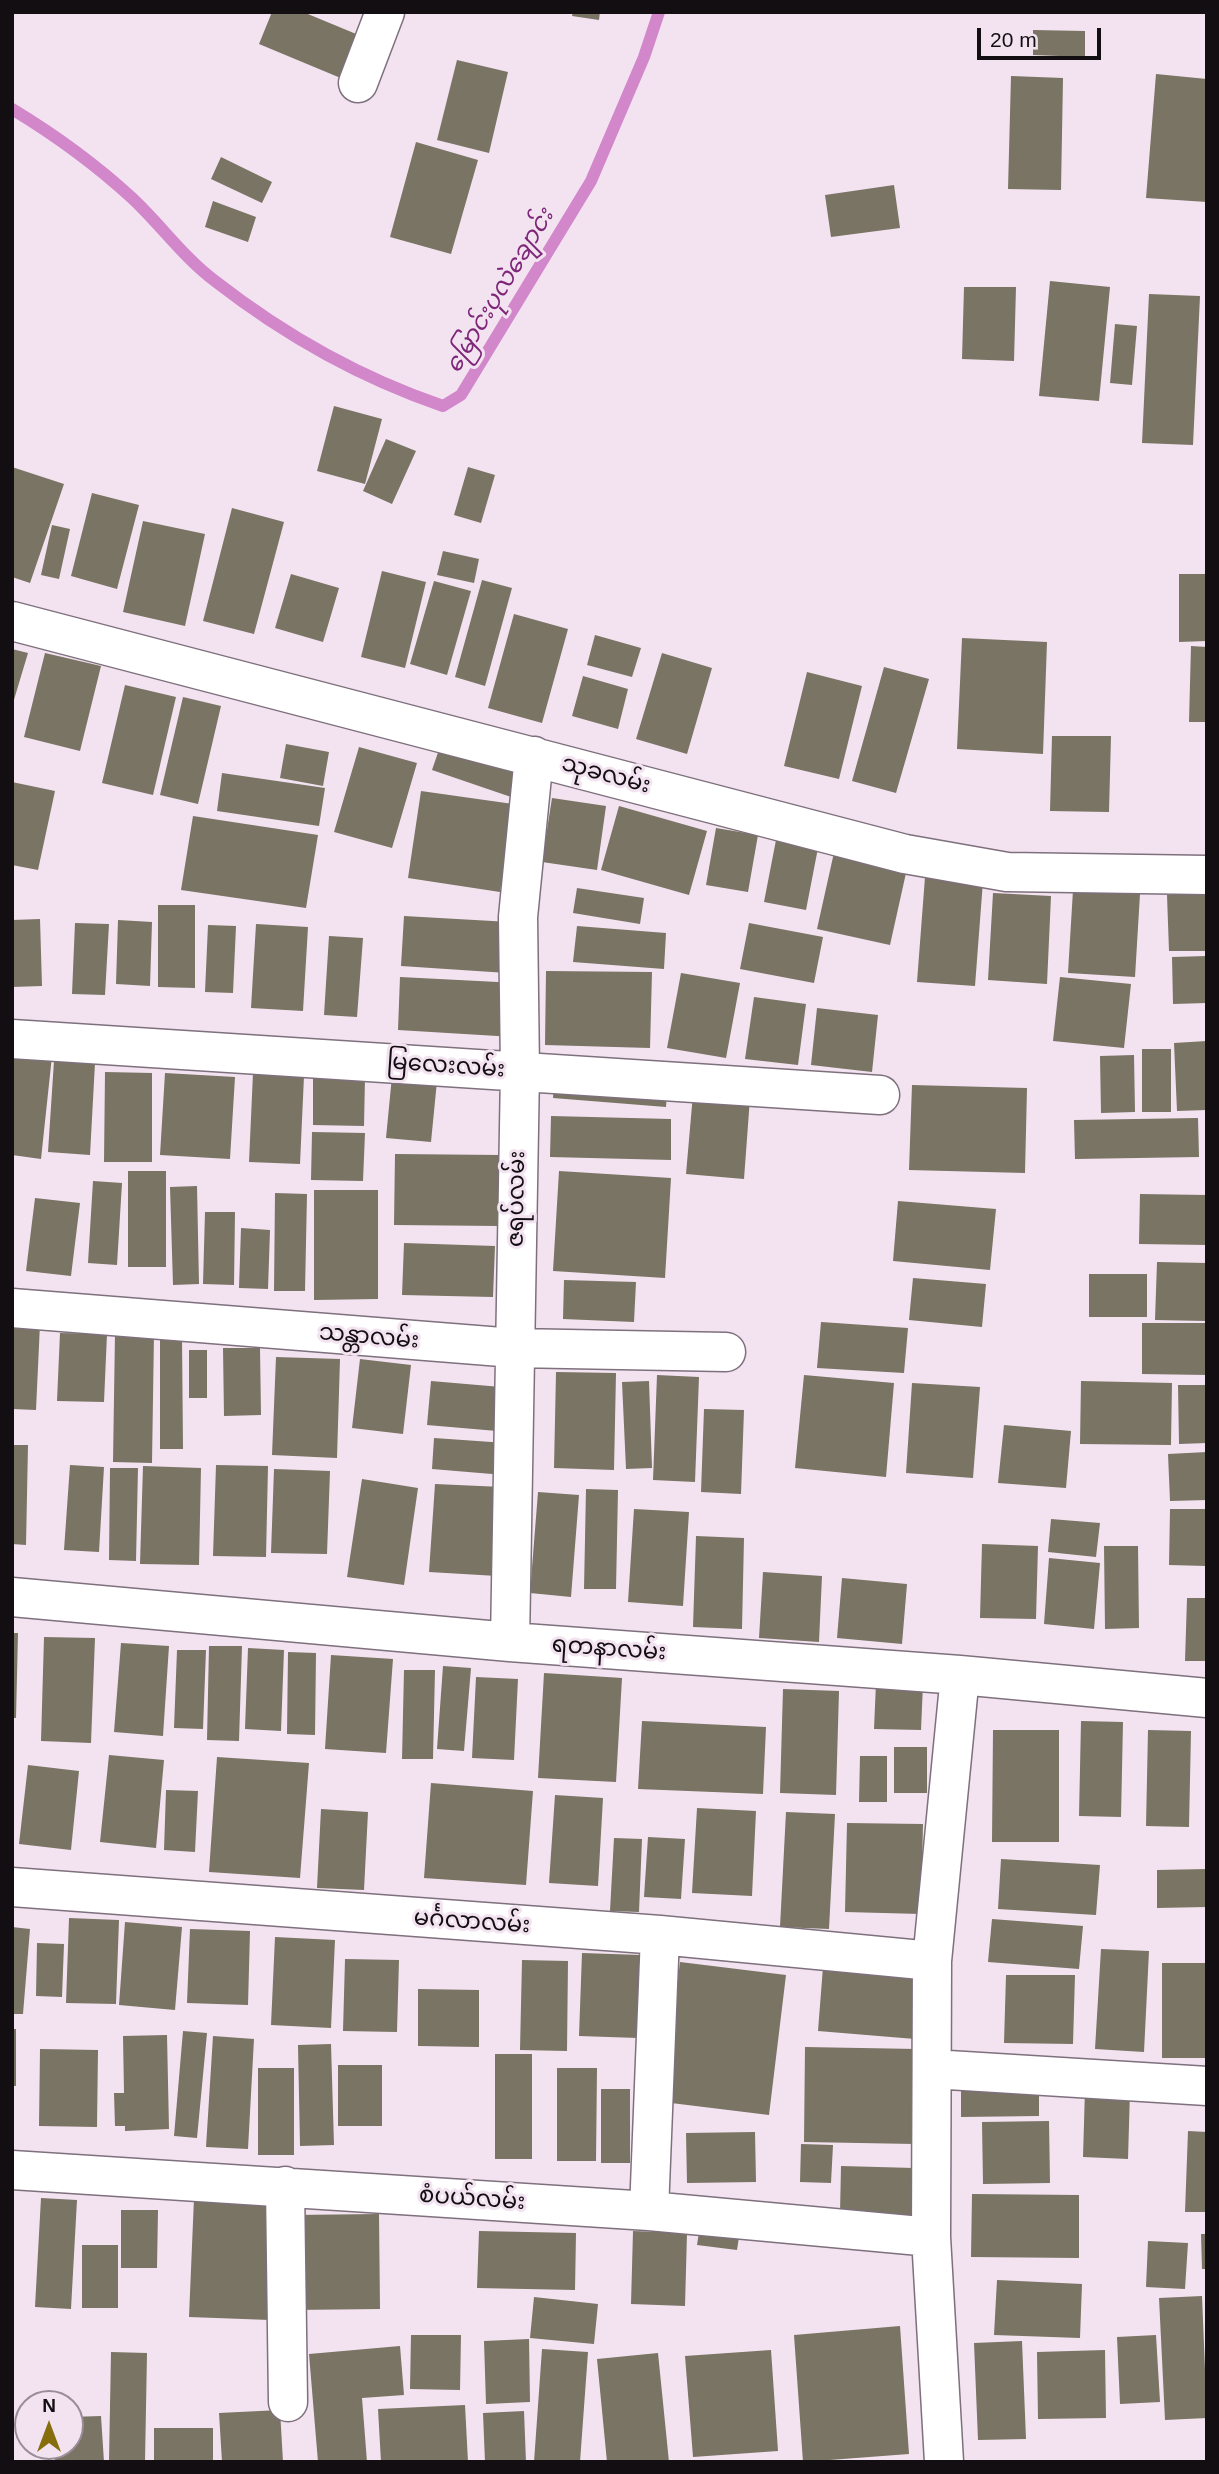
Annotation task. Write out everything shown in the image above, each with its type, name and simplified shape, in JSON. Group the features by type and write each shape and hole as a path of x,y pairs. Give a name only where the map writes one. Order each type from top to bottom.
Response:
{"street":[{"path":"358,83 385,12"},
{"name":"သုခလမ်း","path":"12,621 905,854 1007,872 1207,875"},
{"name":"ဇရပ်လမ်း","path":"510,1642 520,1071 518,917 534,756"},
{"name":"မြလေးလမ်း","path":"12,1039 880,1095"},
{"name":"သန္တာလမ်း","path":"12,1308 514,1348 726,1352"},
{"name":"ရတနာလမ်း","path":"12,1597 510,1642 960,1675 1207,1698"},
{"path":"944,2462 931,2237 932,1961 960,1675"},
{"name":"မင်္ဂလာလမ်း","path":"12,1887 660,1936 932,1961"},
{"path":"649,2211 660,1936"},
{"path":"932,2069 1207,2086"},
{"name":"စံပယ်လမ်း","path":"12,2170 649,2211 931,2237"},
{"path":"285,2186 288,2403"}],"building":[{"path":"272,12 303,12 361,36 343,79 259,44"},
{"path":"573,12 600,12 599,20 572,16"},
{"path":"1033,30 1085,31 1085,57 1033,55"},
{"path":"457,60 508,72 489,153 437,140"},
{"path":"1156,74 1207,79 1207,202 1146,198"},
{"path":"1011,76 1063,78 1061,190 1008,189"},
{"path":"416,142 478,160 451,254 390,237"},
{"path":"221,157 272,182 262,203 211,179"},
{"path":"894,185 900,228 831,237 825,195"},
{"path":"213,201 256,217 248,242 205,227"},
{"path":"1050,281 1110,287 1099,401 1039,396"},
{"path":"964,287 1016,287 1014,361 962,359"},
{"path":"1149,294 1200,296 1193,445 1142,443"},
{"path":"1115,324 1137,326 1132,385 1110,383"},
{"path":"334,406 382,419 365,484 317,471"},
{"path":"386,439 416,451 392,504 363,491"},
{"path":"12,467 64,484 30,583 12,577"},
{"path":"468,467 495,475 481,523 454,515"},
{"path":"92,493 139,505 117,589 71,576"},
{"path":"232,508 284,522 254,634 203,621"},
{"path":"143,521 205,534 185,626 123,612"},
{"path":"52,525 70,529 59,579 41,575"},
{"path":"443,551 479,559 474,583 437,575"},
{"path":"382,571 426,582 405,668 361,657"},
{"path":"291,574 339,588 323,642 275,628"},
{"path":"1179,574 1207,574 1207,641 1179,642"},
{"path":"482,580 512,588 485,686 455,677"},
{"path":"434,581 471,591 447,675 410,664"},
{"path":"514,614 568,629 542,723 488,708"},
{"path":"595,635 641,648 632,677 587,665"},
{"path":"962,638 1047,642 1043,754 957,749"},
{"path":"1191,646 1207,647 1207,722 1189,722"},
{"path":"12,649 28,653 13,703 12,703"},
{"path":"45,653 101,666 80,751 24,737"},
{"path":"662,653 712,668 687,754 636,739"},
{"path":"884,667 929,679 896,793 852,781"},
{"path":"807,672 862,686 839,779 784,766"},
{"path":"583,676 628,689 618,729 572,716"},
{"path":"125,685 176,697 153,795 102,783"},
{"path":"183,697 221,706 198,804 160,795"},
{"path":"1052,736 1111,736 1109,812 1050,811"},
{"path":"443,738 525,766 514,798 432,770"},
{"path":"286,744 329,752 323,786 280,778"},
{"path":"359,747 417,763 392,848 334,832"},
{"path":"222,773 325,788 319,826 217,811"},
{"path":"12,782 55,791 38,870 12,865"},
{"path":"421,791 513,804 500,892 408,878"},
{"path":"552,798 606,806 597,870 542,862"},
{"path":"619,806 707,831 689,895 601,870"},
{"path":"193,816 318,835 306,908 181,890"},
{"path":"716,828 758,835 748,892 706,885"},
{"path":"776,840 818,848 806,910 764,902"},
{"path":"835,848 908,864 890,945 817,929"},
{"path":"925,877 983,881 975,986 917,982"},
{"path":"577,888 644,898 640,924 573,913"},
{"path":"1073,890 1140,894 1135,977 1068,973"},
{"path":"993,893 1051,896 1047,984 988,980"},
{"path":"1207,894 1207,951 1169,951 1167,895"},
{"path":"158,905 195,905 195,988 158,987"},
{"path":"404,916 510,922 507,973 401,966"},
{"path":"40,919 42,986 12,987 12,920"},
{"path":"118,920 152,922 150,986 116,984"},
{"path":"75,923 109,924 105,995 72,994"},
{"path":"749,923 823,937 814,983 740,969"},
{"path":"256,924 308,927 303,1011 251,1008"},
{"path":"208,925 236,926 233,993 205,992"},
{"path":"577,926 666,933 664,969 573,962"},
{"path":"329,936 363,938 357,1017 324,1015"},
{"path":"1207,956 1207,1003 1173,1004 1172,957"},
{"path":"546,971 652,972 650,1048 545,1045"},
{"path":"681,973 740,983 726,1058 667,1048"},
{"path":"400,977 517,983 514,1037 398,1030"},
{"path":"1060,977 1131,984 1124,1048 1053,1041"},
{"path":"754,997 806,1004 798,1065 745,1059"},
{"path":"817,1008 878,1015 872,1072 811,1065"},
{"path":"1207,1041 1207,1110 1177,1111 1174,1043"},
{"path":"1142,1049 1171,1049 1171,1112 1142,1112"},
{"path":"12,1051 52,1056 41,1159 12,1155"},
{"path":"1134,1055 1135,1112 1101,1113 1100,1056"},
{"path":"54,1061 95,1063 90,1155 48,1152"},
{"path":"555,1070 668,1078 666,1107 553,1098"},
{"path":"105,1072 152,1073 152,1162 104,1162"},
{"path":"165,1073 235,1077 230,1159 160,1155"},
{"path":"253,1073 304,1076 300,1164 249,1162"},
{"path":"313,1076 365,1077 364,1126 313,1125"},
{"path":"392,1076 437,1081 431,1142 386,1138"},
{"path":"912,1085 1027,1088 1025,1173 909,1170"},
{"path":"693,1094 750,1098 744,1179 686,1174"},
{"path":"551,1116 671,1119 671,1160 550,1157"},
{"path":"1198,1118 1199,1157 1075,1159 1074,1120"},
{"path":"312,1132 365,1133 363,1181 311,1180"},
{"path":"395,1154 500,1155 499,1226 394,1225"},
{"path":"128,1171 166,1171 166,1267 128,1267"},
{"path":"559,1171 671,1178 665,1278 553,1271"},
{"path":"93,1181 122,1183 117,1265 88,1263"},
{"path":"197,1186 199,1284 173,1285 170,1187"},
{"path":"314,1190 378,1190 378,1299 314,1300"},
{"path":"275,1193 307,1194 305,1291 274,1291"},
{"path":"1140,1194 1207,1195 1207,1245 1139,1244"},
{"path":"35,1198 80,1203 71,1276 26,1271"},
{"path":"898,1201 996,1209 990,1270 893,1261"},
{"path":"205,1212 235,1212 234,1285 203,1284"},
{"path":"241,1228 270,1230 268,1289 239,1288"},
{"path":"404,1243 495,1246 493,1297 402,1295"},
{"path":"1157,1262 1207,1263 1207,1321 1155,1320"},
{"path":"1089,1274 1147,1274 1147,1317 1089,1317"},
{"path":"913,1278 986,1284 982,1327 909,1320"},
{"path":"564,1280 636,1282 634,1322 563,1319"},
{"path":"821,1322 908,1328 904,1373 817,1368"},
{"path":"12,1323 40,1324 36,1410 12,1409"},
{"path":"1142,1323 1207,1323 1207,1375 1142,1374"},
{"path":"60,1333 107,1334 104,1402 57,1401"},
{"path":"115,1333 154,1333 152,1463 113,1462"},
{"path":"160,1337 182,1337 183,1449 160,1449"},
{"path":"223,1348 260,1348 261,1415 224,1416"},
{"path":"189,1350 207,1350 207,1398 189,1398"},
{"path":"276,1357 340,1359 337,1458 272,1455"},
{"path":"360,1359 411,1365 403,1434 352,1428"},
{"path":"556,1372 616,1373 614,1470 554,1468"},
{"path":"657,1375 699,1377 695,1482 653,1480"},
{"path":"804,1375 894,1383 886,1477 795,1468"},
{"path":"431,1381 501,1387 497,1431 427,1425"},
{"path":"649,1381 652,1468 626,1469 622,1382"},
{"path":"1081,1381 1172,1383 1171,1445 1080,1444"},
{"path":"912,1383 980,1387 973,1478 906,1473"},
{"path":"1178,1385 1207,1385 1207,1443 1179,1444"},
{"path":"704,1409 744,1410 741,1494 701,1492"},
{"path":"1004,1425 1071,1431 1066,1488 998,1483"},
{"path":"434,1438 506,1443 504,1475 432,1469"},
{"path":"12,1445 28,1445 26,1545 12,1544"},
{"path":"1207,1452 1207,1500 1170,1501 1168,1454"},
{"path":"70,1465 104,1467 99,1552 64,1550"},
{"path":"216,1465 268,1466 266,1557 213,1556"},
{"path":"143,1466 201,1468 199,1565 140,1564"},
{"path":"110,1468 138,1468 136,1561 109,1560"},
{"path":"274,1469 330,1471 327,1554 271,1553"},
{"path":"362,1479 418,1488 404,1585 347,1577"},
{"path":"435,1484 502,1487 497,1576 429,1572"},
{"path":"586,1489 618,1490 616,1589 584,1589"},
{"path":"538,1492 579,1495 571,1597 530,1593"},
{"path":"634,1509 689,1512 683,1606 628,1602"},
{"path":"1170,1509 1207,1509 1207,1566 1169,1565"},
{"path":"1051,1519 1100,1523 1096,1557 1048,1552"},
{"path":"696,1536 744,1538 742,1629 693,1627"},
{"path":"982,1544 1038,1546 1036,1619 980,1618"},
{"path":"1104,1546 1138,1546 1139,1628 1105,1629"},
{"path":"1049,1558 1100,1563 1094,1629 1044,1624"},
{"path":"763,1572 822,1576 819,1642 759,1638"},
{"path":"842,1578 907,1584 902,1644 837,1638"},
{"path":"1187,1598 1207,1598 1207,1661 1185,1661"},
{"path":"12,1633 18,1633 16,1718 12,1718"},
{"path":"44,1637 95,1638 91,1743 41,1741"},
{"path":"121,1643 169,1646 163,1736 114,1732"},
{"path":"209,1646 242,1646 239,1741 207,1740"},
{"path":"248,1648 284,1650 281,1731 245,1729"},
{"path":"177,1650 206,1650 203,1729 174,1728"},
{"path":"288,1652 316,1653 315,1735 287,1734"},
{"path":"331,1655 393,1659 386,1753 325,1749"},
{"path":"443,1666 471,1668 464,1751 437,1749"},
{"path":"404,1670 435,1670 433,1759 402,1759"},
{"path":"544,1673 622,1678 616,1782 538,1778"},
{"path":"476,1677 518,1679 514,1760 472,1758"},
{"path":"876,1683 923,1684 921,1730 874,1729"},
{"path":"783,1689 839,1691 836,1795 780,1793"},
{"path":"642,1721 766,1727 763,1794 638,1789"},
{"path":"1081,1721 1123,1722 1121,1817 1079,1816"},
{"path":"993,1730 1059,1730 1059,1842 992,1842"},
{"path":"1148,1730 1191,1731 1189,1827 1146,1826"},
{"path":"894,1747 927,1747 927,1793 894,1793"},
{"path":"109,1755 164,1760 156,1848 100,1842"},
{"path":"860,1756 887,1756 887,1802 859,1802"},
{"path":"217,1757 309,1763 300,1878 209,1872"},
{"path":"28,1765 79,1771 71,1850 19,1844"},
{"path":"431,1783 533,1791 526,1885 424,1878"},
{"path":"166,1790 198,1791 195,1852 164,1850"},
{"path":"555,1795 603,1798 598,1886 549,1883"},
{"path":"697,1808 756,1811 752,1896 692,1893"},
{"path":"321,1809 368,1812 364,1890 317,1888"},
{"path":"786,1812 835,1814 829,1929 780,1927"},
{"path":"847,1823 923,1824 921,1914 845,1912"},
{"path":"648,1837 685,1839 681,1899 644,1897"},
{"path":"614,1838 642,1839 639,1912 610,1911"},
{"path":"1001,1859 1100,1865 1096,1915 998,1909"},
{"path":"1207,1869 1207,1907 1157,1908 1157,1870"},
{"path":"69,1918 119,1920 116,2004 66,2003"},
{"path":"992,1919 1083,1926 1079,1969 988,1962"},
{"path":"125,1922 182,1927 175,2010 119,2005"},
{"path":"12,1927 30,1929 23,2014 12,2014"},
{"path":"190,1929 250,1931 248,2005 187,2003"},
{"path":"275,1937 335,1940 331,2028 271,2025"},
{"path":"37,1943 64,1944 62,1997 36,1996"},
{"path":"1101,1949 1149,1951 1144,2052 1095,2049"},
{"path":"582,1953 641,1955 638,2038 579,2036"},
{"path":"345,1959 399,1960 397,2032 343,2031"},
{"path":"522,1960 568,1961 567,2051 520,2050"},
{"path":"680,1962 786,1975 769,2115 663,2102"},
{"path":"1162,1963 1207,1963 1207,2058 1162,2058"},
{"path":"823,1967 921,1975 915,2039 818,2031"},
{"path":"1006,1975 1075,1975 1073,2044 1004,2043"},
{"path":"418,1989 479,1990 479,2047 418,2046"},
{"path":"12,2029 16,2029 16,2086 12,2086"},
{"path":"183,2031 207,2033 197,2138 174,2136"},
{"path":"167,2035 169,2129 125,2131 125,2126 115,2126 114,2093 124,2093 123,2036"},
{"path":"213,2036 254,2039 248,2149 206,2147"},
{"path":"331,2044 334,2145 300,2146 298,2045"},
{"path":"805,2047 917,2049 915,2144 804,2142"},
{"path":"40,2049 98,2050 97,2127 39,2126"},
{"path":"495,2054 532,2054 532,2159 495,2159"},
{"path":"338,2065 382,2065 382,2126 338,2126"},
{"path":"258,2068 294,2068 294,2155 258,2155"},
{"path":"557,2068 597,2068 596,2161 557,2161"},
{"path":"961,2079 1039,2079 1039,2116 961,2117"},
{"path":"601,2089 630,2089 630,2163 601,2163"},
{"path":"1085,2089 1130,2091 1128,2159 1083,2157"},
{"path":"1049,2121 1050,2183 983,2184 982,2122"},
{"path":"1188,2131 1207,2132 1207,2212 1185,2212"},
{"path":"755,2132 756,2182 687,2183 686,2133"},
{"path":"801,2144 833,2145 831,2183 800,2182"},
{"path":"841,2166 914,2168 913,2216 840,2214"},
{"path":"972,2194 1079,2195 1079,2258 971,2257"},
{"path":"41,2198 77,2200 71,2309 35,2307"},
{"path":"194,2198 276,2201 270,2320 189,2317"},
{"path":"121,2210 158,2210 157,2268 121,2268"},
{"path":"702,2213 742,2218 737,2250 697,2245"},
{"path":"379,2214 380,2309 294,2310 292,2215"},
{"path":"479,2231 576,2233 575,2290 477,2288"},
{"path":"633,2231 687,2233 685,2306 631,2304"},
{"path":"1201,2234 1207,2234 1207,2269 1202,2269"},
{"path":"1148,2241 1188,2243 1185,2289 1146,2287"},
{"path":"82,2245 118,2245 118,2308 82,2308"},
{"path":"997,2280 1082,2284 1080,2338 994,2335"},
{"path":"1202,2296 1207,2418 1165,2420 1159,2298"},
{"path":"534,2297 598,2304 594,2344 530,2338"},
{"path":"900,2326 909,2454 803,2462 794,2335"},
{"path":"411,2335 461,2335 460,2390 410,2389"},
{"path":"1156,2335 1160,2402 1120,2404 1117,2337"},
{"path":"529,2339 530,2402 486,2404 484,2341"},
{"path":"1022,2341 1026,2439 978,2440 974,2343"},
{"path":"400,2346 404,2395 362,2398 367,2462 318,2462 309,2354"},
{"path":"542,2349 588,2352 580,2462 534,2462"},
{"path":"771,2350 778,2451 693,2457 685,2356"},
{"path":"1105,2350 1106,2418 1038,2419 1037,2352"},
{"path":"111,2352 147,2353 145,2462 109,2461"},
{"path":"658,2353 669,2462 607,2462 597,2359"},
{"path":"465,2405 468,2462 381,2462 378,2409"},
{"path":"280,2410 283,2462 222,2462 219,2413"},
{"path":"524,2411 526,2462 485,2462 483,2413"},
{"path":"101,2416 104,2462 55,2462 84,2460 84,2417"},
{"path":"154,2428 213,2428 213,2462 154,2462"}],"waterway":[{"name":"မြောင်းပုလဲချောင်း","path":"12,109 104,173 204,272 268,319 353,368 443,406 461,395 591,181 644,57 659,12"}]}
